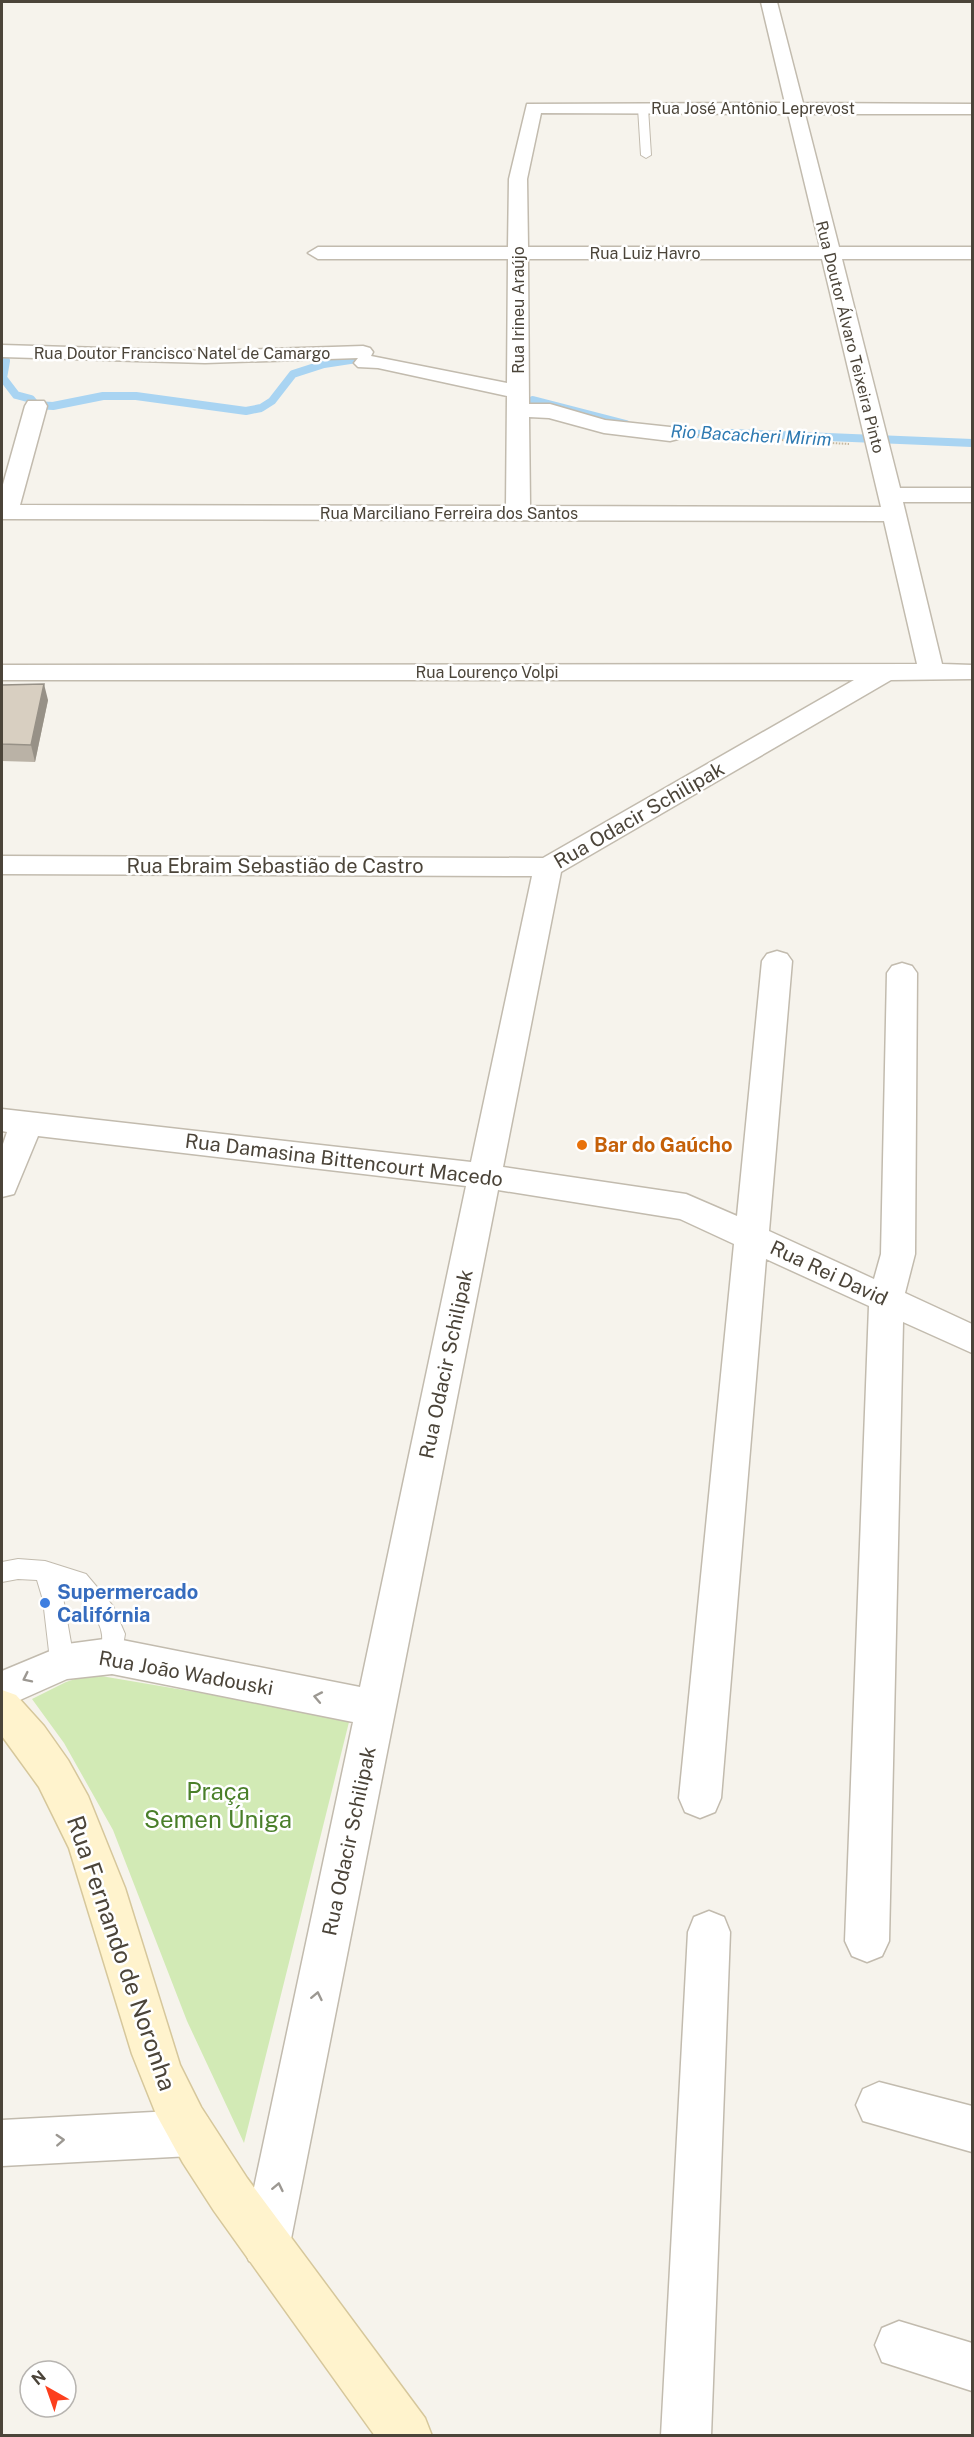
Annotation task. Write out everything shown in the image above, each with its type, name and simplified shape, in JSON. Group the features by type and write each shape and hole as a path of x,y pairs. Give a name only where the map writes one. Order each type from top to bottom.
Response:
{"main road":[{"name":"Rua Fernando de Noronha","path":"2,1708 41,1754 64,1791 83,1830 153,2051 171,2097 191,2133 266,2244 407,2436"}],"street":[{"name":"Rua Doutor Álvaro Teixeira Pinto","path":"769,2 873,434 893,504 931,672"},
{"name":"Rua José Antônio Leprevost","path":"532,108 972,109"},
{"name":"Rua Irineu Araújo","path":"518,513 518,179 532,108"},
{"name":"Rua Luiz Havro","path":"318,253 972,253"},
{"name":"Rua Doutor Francisco Natel de Camargo","path":"2,351 205,357 364,357 604,426 670,434"},
{"path":"4,512 36,406"},
{"name":"Rua Marciliano Ferreira dos Santos","path":"4,512 518,513 893,504 972,495"},
{"name":"Rua Lourenço Volpi","path":"2,672 972,672"},
{"name":"Rua Odacir Schilipak","path":"266,2244 548,867 886,672"},
{"name":"Rua Ebraim Sebastião de Castro","path":"2,866 548,867"},
{"path":"700,1798 777,961"},
{"path":"867,1941 886,1299 898,1254 902,973"},
{"path":"2,1185 14,1121"},
{"name":"Rua Damasina Bittencourt Macedo","path":"14,1121 484,1176 686,1207"},
{"name":"Rua Rei David","path":"686,1207 972,1339"},
{"name":"Rua João Wadouski","path":"2,1690 62,1660 85,1656 112,1656 376,1708"},
{"path":"686,2436 709,1932"},
{"path":"879,2105 972,2129"},
{"path":"2,2143 191,2133"},
{"path":"899,2345 972,2367"}],"lane":[{"path":"643,108 646,155"},
{"path":"2,1572 18,1569 45,1571 78,1581 105,1612 114,1634 112,1656"},
{"path":"45,1571 54,1600 62,1660"}],"path":[{"path":"670,434 873,434"}],"green space":[{"name":"Praça Semen Úniga","path":"84,1676 101,1676 350,1718 244,2143 187,2021 113,1830 64,1743 32,1699"}],"building":[{"path":"44,684 31,745 2,744 2,685"}],"waterway":[{"name":"Rio Bacacheri Mirim","path":"2,360 6,361 3,378 16,395 31,399 36,405 53,406 103,396 136,396 246,411 261,408 272,401 293,374 324,364 370,357"},
{"name":"Rio Bacacheri Mirim","path":"533,400 626,424"},
{"name":"Rio Bacacheri Mirim","path":"668,430 688,434 733,433 972,443"}],"place":[{"name":"Bar do Gaúcho","path":"582,1145"},
{"name":"Supermercado Califórnia","path":"45,1603"}]}
